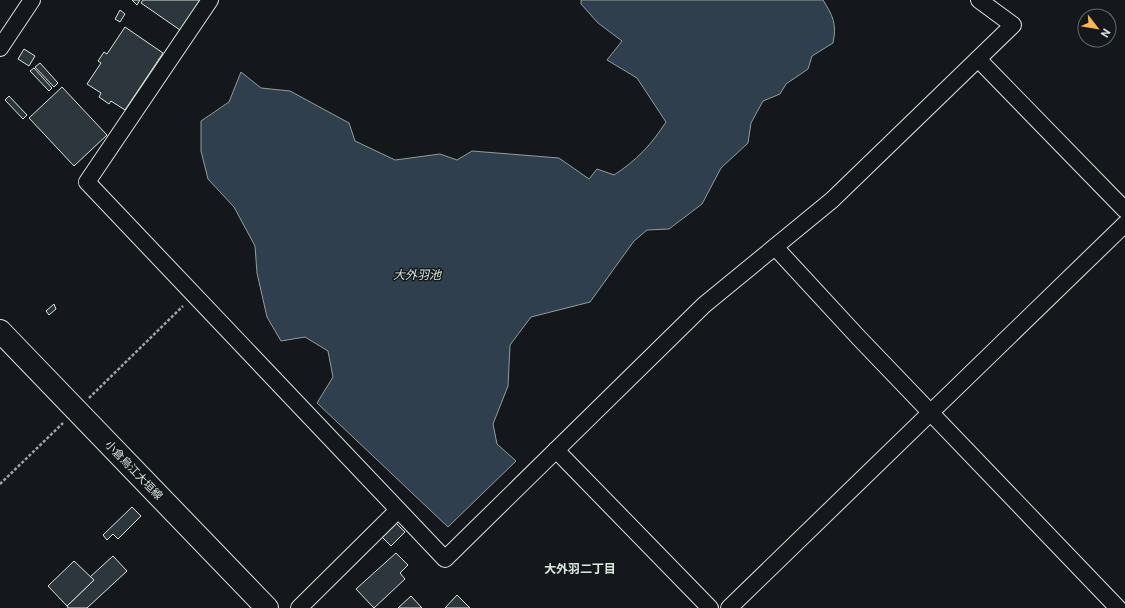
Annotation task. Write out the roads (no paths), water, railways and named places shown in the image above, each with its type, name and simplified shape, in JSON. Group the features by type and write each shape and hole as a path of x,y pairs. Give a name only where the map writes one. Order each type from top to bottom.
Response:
{"main road":[{"name":"小倉烏江大垣線","path":"0,331 267,608"}],"street":[{"path":"0,48 32,0"},
{"path":"210,0 87,182 196,294 445,560 704,305 832,200 1013,25 979,0"},
{"path":"978,59 1125,210"},
{"path":"729,608 1125,224"},
{"path":"775,247 930,413 1118,608"},
{"path":"556,450 710,608"},
{"path":"299,608 398,510"}],"water":[{"name":"大外羽池","path":"581,0 823,0 833,20 835,31 833,43 812,56 808,69 786,84 780,94 763,101 751,123 748,143 721,168 702,204 669,229 647,230 634,241 590,302 531,317 510,345 508,386 493,424 497,444 516,461 448,527 317,403 333,377 328,351 305,337 281,341 267,317 257,273 255,246 234,207 208,179 201,151 201,121 229,102 241,72 261,88 290,91 349,123 355,141 395,160 440,154 457,160 472,151 559,158 589,179 597,169 614,175 630,164 643,152 666,122 637,78 607,60 622,41 598,23 581,4"}],"district":[{"name":"大外羽二丁目","path":"580,569"}]}
